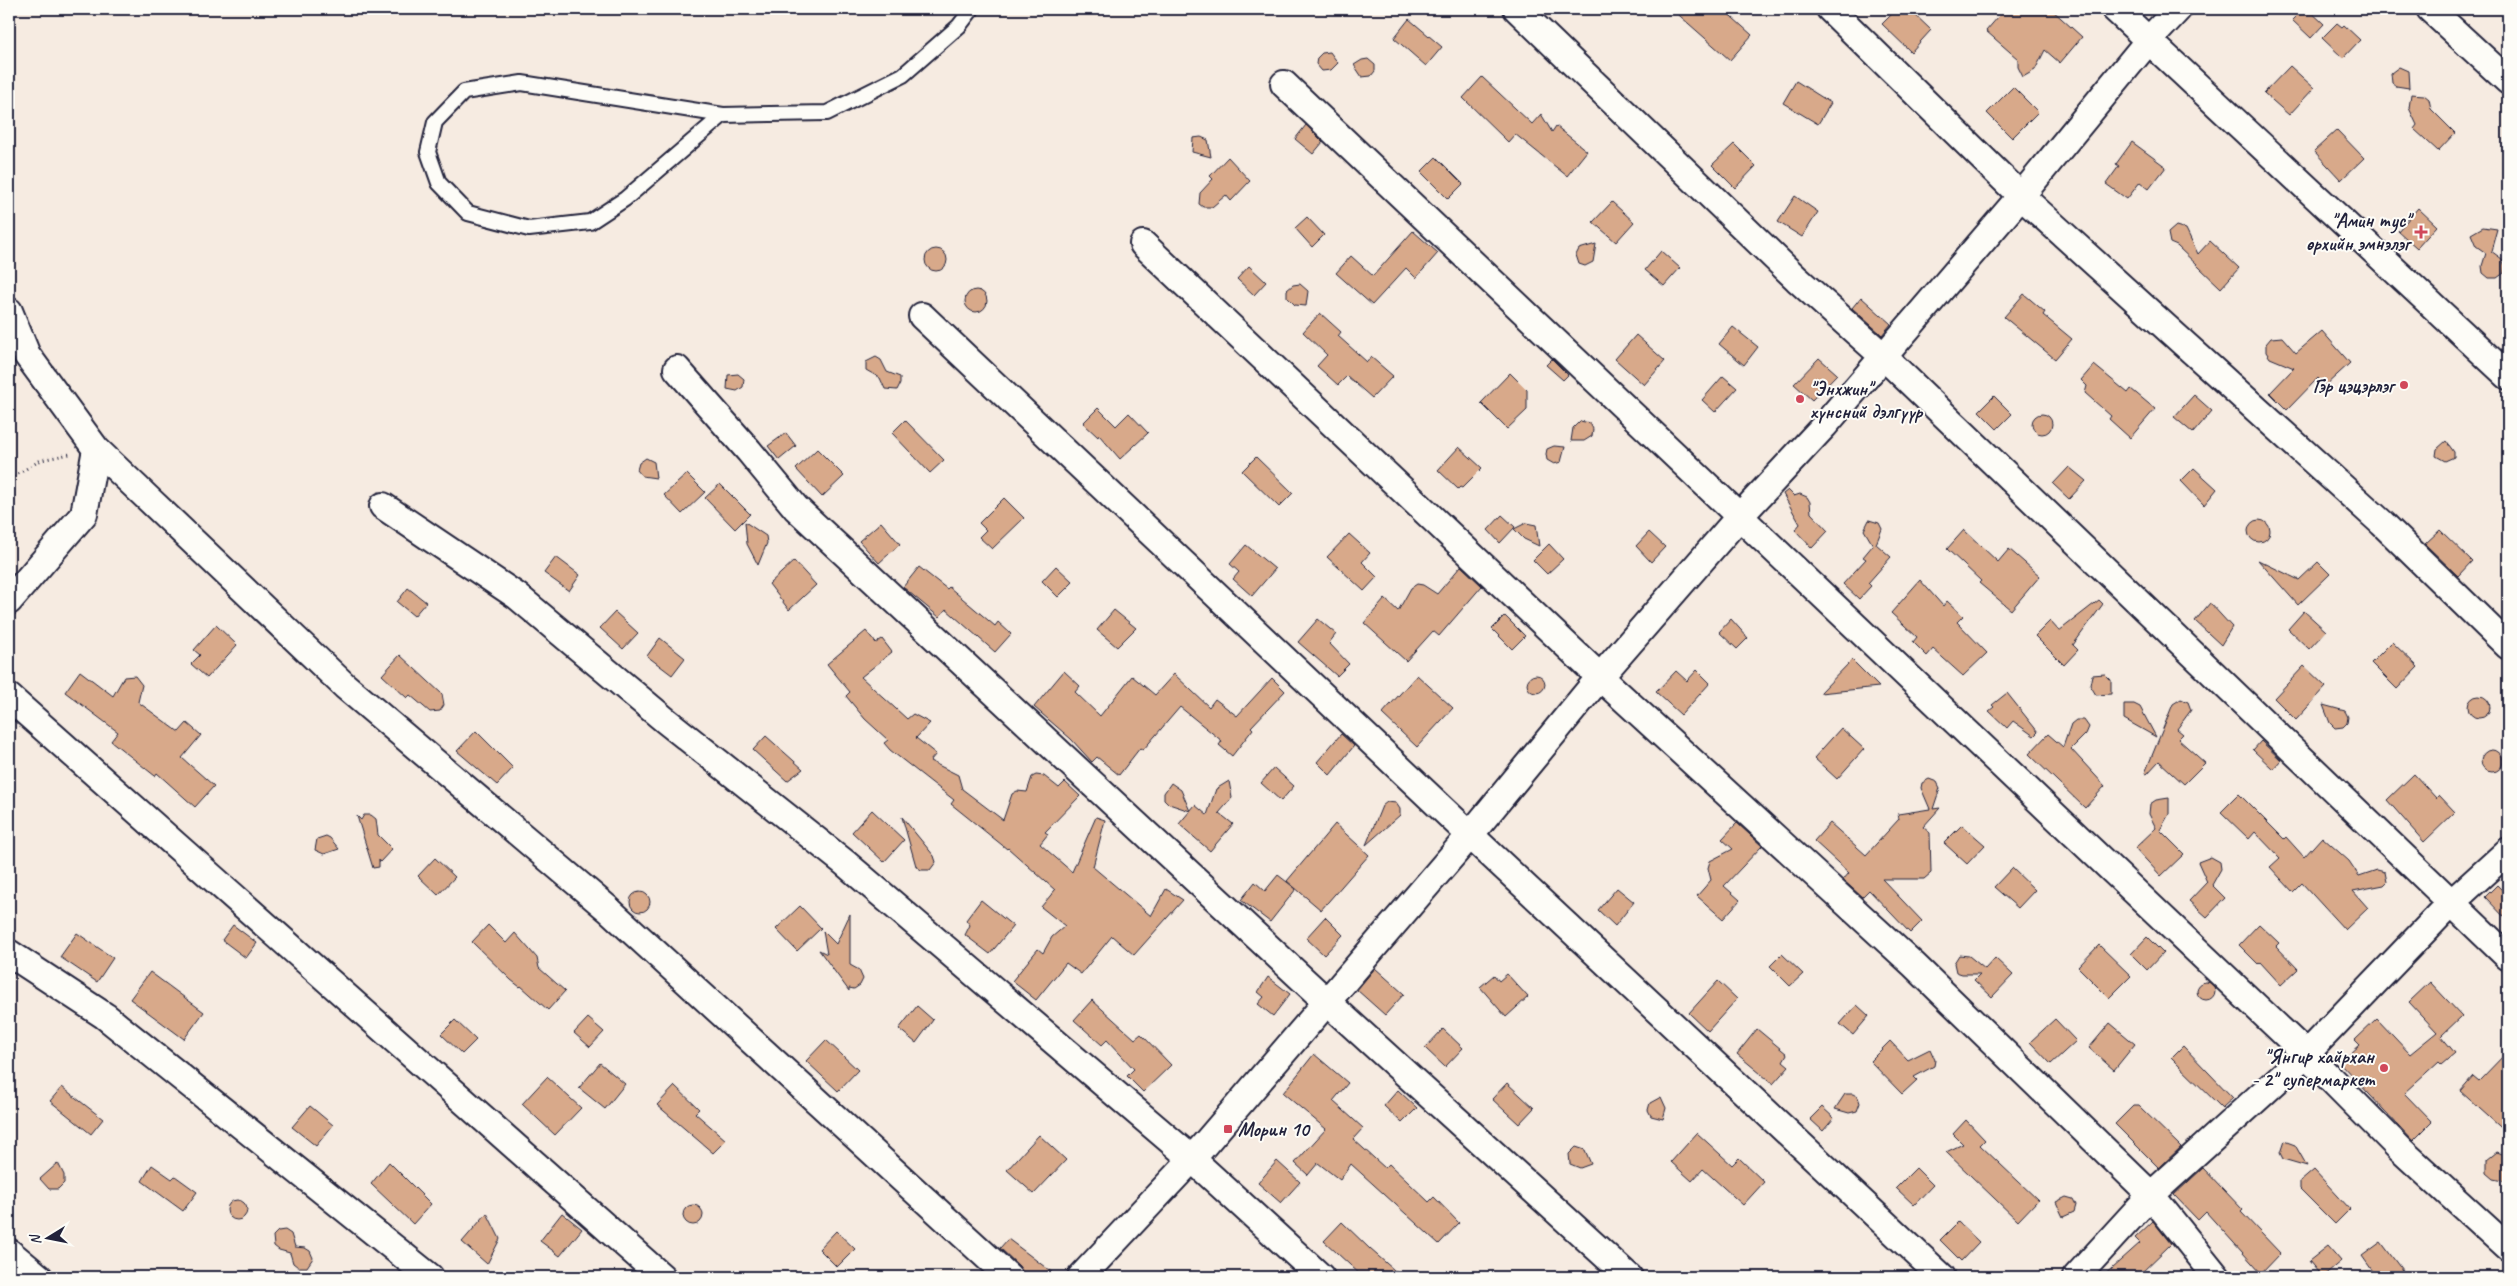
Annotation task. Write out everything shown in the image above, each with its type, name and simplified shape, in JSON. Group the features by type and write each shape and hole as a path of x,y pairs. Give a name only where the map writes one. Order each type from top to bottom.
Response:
{"street":[{"path":"1517,9 1797,278 1884,357 2508,957"},
{"path":"1830,9 2021,196 2382,523 2508,646"},
{"path":"2115,9 2508,376"},
{"path":"1081,1277 1192,1159 1470,835 1600,677 1740,516 1824,426 1884,357 2021,196 2149,40 2178,9"},
{"path":"2430,9 2508,82"},
{"path":"1284,84 2306,1054 2401,1150 2508,1248"},
{"path":"1143,244 1600,677 1914,965 2151,1195 2217,1277"},
{"path":"9,311 27,355 96,449 345,686 608,909 1009,1277"},
{"path":"922,316 1470,835 1942,1277"},
{"path":"677,369 796,508 1326,1001 1629,1277"},
{"path":"9,601 84,514 96,449"},
{"path":"383,506 518,596 665,720 845,863 1192,1159 1321,1277"},
{"path":"9,697 662,1277"},
{"path":"2076,1277 2151,1195 2306,1054 2451,903 2508,851"},
{"path":"9,953 105,1016 430,1277"},
{"path":"9,1252 38,1277"}],"lane":[{"path":"723,115 625,199 590,222 529,229 468,213 439,183 428,152 435,122 464,92 522,83 723,115 827,113 903,75 958,26 972,9"}],"path":[{"path":"9,479 41,460 96,449"}],"building":[{"path":"1672,9 1723,9 1752,35 1730,60"},
{"path":"1897,9 1909,9 1931,30 1911,52 1882,24"},
{"path":"2005,9 2051,9 2082,37 2060,63 2045,50 2035,70 2023,77 2018,67 2018,59 1986,31"},
{"path":"2303,9 2308,9 2324,24 2311,38 2292,20"},
{"path":"1409,19 1442,47 1426,66 1394,38"},
{"path":"2337,23 2342,27 2344,25 2360,40 2343,58 2322,38"},
{"path":"1330,52 1338,63 1331,70 1322,71 1316,64 1317,58 1322,53"},
{"path":"1368,59 1375,65 1375,71 1371,76 1362,77 1354,65"},
{"path":"2290,66 2314,88 2289,115 2264,93"},
{"path":"2399,67 2408,71 2409,88 2396,86 2392,83 2391,73"},
{"path":"1482,77 1532,124 1541,114 1552,132 1556,126 1587,151 1567,176 1515,134 1508,142 1463,98"},
{"path":"1796,81 1831,103 1818,124 1783,103"},
{"path":"2013,87 2038,112 2012,138 1987,113"},
{"path":"2411,94 2424,95 2429,99 2431,109 2455,133 2438,151 2414,129 2417,125 2409,108"},
{"path":"1306,125 1323,142 1313,154 1295,139"},
{"path":"2337,130 2364,158 2341,180 2314,151"},
{"path":"1201,137 1208,140 1211,157 1192,152 1193,138"},
{"path":"2132,142 2166,167 2149,189 2140,182 2127,199 2106,184 2119,166 2116,164"},
{"path":"1734,144 1756,166 1735,188 1712,165"},
{"path":"1228,157 1250,181 1231,201 1226,195 1212,207 1203,207 1199,204 1200,193 1213,179 1210,176"},
{"path":"1436,157 1463,184 1448,199 1421,172"},
{"path":"1795,196 1818,212 1802,237 1778,222"},
{"path":"1612,202 1634,222 1616,242 1593,222"},
{"path":"2418,208 2437,226 2417,248 2398,231"},
{"path":"1307,217 1324,235 1312,247 1295,228"},
{"path":"2176,226 2186,229 2198,254 2210,241 2239,268 2221,288 2177,246 2170,243 2168,233"},
{"path":"2483,227 2497,229 2491,251 2502,259 2505,266 2504,273 2497,278 2489,278 2483,273 2482,266 2486,253 2476,246 2471,234"},
{"path":"1413,231 1438,253 1416,278 1406,268 1372,305 1336,273 1351,256 1373,276"},
{"path":"1596,244 1593,262 1585,266 1579,264 1576,255 1579,249"},
{"path":"936,249 944,252 947,260 944,268 936,271 928,268 925,260 928,252"},
{"path":"1661,251 1680,268 1664,286 1645,270"},
{"path":"1249,266 1266,282 1254,295 1237,279"},
{"path":"1300,284 1308,291 1306,306 1295,305 1287,297 1287,290 1293,285"},
{"path":"976,290 984,293 987,301 984,309 976,312 968,309 965,301 968,293"},
{"path":"2024,294 2045,312 2043,315 2072,339 2055,359 2004,317"},
{"path":"1861,297 1891,324 1882,335 1852,308"},
{"path":"1320,313 1341,332 1338,336 1367,362 1371,357 1393,376 1372,398 1347,376 1338,385 1317,366 1327,355 1303,332"},
{"path":"1733,327 1758,347 1744,365 1719,344"},
{"path":"2322,331 2350,363 2325,386 2318,378 2287,410 2270,393 2294,368 2270,358 2266,352 2266,344 2271,338 2282,337 2296,353"},
{"path":"1636,335 1665,361 1644,385 1615,359"},
{"path":"876,357 881,360 887,372 900,377 900,384 897,390 885,389 880,378 866,370 866,362"},
{"path":"1819,358 1837,374 1812,400 1794,384"},
{"path":"1552,359 1568,375 1563,380 1546,365"},
{"path":"2094,365 2128,393 2131,389 2155,409 2130,438 2109,419 2111,416 2085,393 2087,386 2081,380"},
{"path":"1510,373 1527,390 1527,410 1507,429 1481,403"},
{"path":"738,374 744,379 743,387 737,391 727,389 728,375"},
{"path":"1723,376 1737,388 1715,412 1702,400"},
{"path":"2194,395 2212,411 2193,433 2174,417"},
{"path":"1994,396 2012,414 1997,429 1979,411"},
{"path":"1098,408 1116,426 1129,413 1148,433 1120,459 1099,435 1098,437 1083,423"},
{"path":"2042,414 2049,417 2052,424 2049,431 2042,434 2035,431 2032,424 2035,417"},
{"path":"905,420 944,460 930,473 892,433"},
{"path":"1580,421 1590,423 1593,429 1592,436 1584,441 1571,441 1573,428"},
{"path":"786,433 796,446 779,460 768,446"},
{"path":"2446,441 2454,452 2454,457 2445,461 2436,456 2437,449"},
{"path":"1554,446 1565,447 1561,462 1554,464 1547,460 1546,454 1547,449"},
{"path":"1459,447 1482,468 1462,488 1458,489 1438,470"},
{"path":"817,449 844,476 822,497 796,469"},
{"path":"1256,457 1293,493 1279,507 1242,471"},
{"path":"646,458 654,462 656,478 642,476 637,470 639,463"},
{"path":"2069,467 2086,481 2069,499 2053,484"},
{"path":"2194,468 2217,489 2204,505 2181,481"},
{"path":"687,474 705,492 682,514 664,495"},
{"path":"720,484 750,514 735,529 705,498"},
{"path":"1788,490 1794,496 1800,494 1807,497 1810,502 1811,513 1828,531 1812,548 1795,530 1800,524 1783,494"},
{"path":"1004,498 1024,518 992,549 979,537 986,530 979,523"},
{"path":"1502,515 1515,527 1500,543 1488,530"},
{"path":"1869,520 1879,523 1882,529 1876,544 1891,557 1868,583 1871,586 1859,599 1843,584 1866,559 1863,557 1873,545 1864,530"},
{"path":"2259,520 2267,523 2270,531 2267,539 2259,542 2251,539 2248,531 2251,523"},
{"path":"745,522 766,536 767,543 758,565 747,544"},
{"path":"881,522 900,544 879,563 859,541"},
{"path":"1526,523 1536,525 1539,546 1524,539 1514,529"},
{"path":"1964,530 1998,562 2009,549 2040,576 2011,610 1979,583 1981,581 1947,549"},
{"path":"2440,530 2472,561 2458,576 2425,544"},
{"path":"1649,532 1665,547 1651,562 1636,546"},
{"path":"1349,534 1370,553 1362,562 1377,577 1364,591 1327,557"},
{"path":"1549,544 1563,559 1547,574 1533,560"},
{"path":"1246,545 1275,569 1252,596 1233,579 1239,572 1230,564"},
{"path":"556,557 580,575 569,591 544,573"},
{"path":"2258,560 2299,580 2318,562 2330,574 2298,605"},
{"path":"794,561 816,585 789,610 769,584"},
{"path":"1056,566 1073,582 1058,597 1042,581"},
{"path":"1461,566 1482,586 1439,636 1433,631 1406,661 1364,623 1385,599 1398,611 1411,588 1417,584 1423,585 1437,594"},
{"path":"919,567 947,589 949,587 995,626 998,622 1011,634 995,652 946,609 939,617 903,587"},
{"path":"1920,580 1943,606 1947,601 1963,616 1957,622 1987,653 1963,676 1933,649 1927,656 1913,642 1917,637 1891,613"},
{"path":"408,588 426,602 414,616 397,602"},
{"path":"2099,600 2103,604 2073,645 2078,650 2064,665 2035,636 2050,621 2059,631"},
{"path":"2210,603 2232,627 2221,645 2195,621"},
{"path":"1114,610 1136,628 1117,647 1097,630"},
{"path":"2304,611 2326,631 2309,649 2288,629"},
{"path":"615,612 638,633 623,649 600,628"},
{"path":"1505,616 1525,636 1512,649 1492,629"},
{"path":"1318,619 1336,634 1329,643 1349,664 1337,676 1298,642"},
{"path":"1731,619 1748,638 1737,649 1719,632"},
{"path":"216,625 237,645 207,678 191,664 200,655 194,650"},
{"path":"866,631 876,643 882,639 892,652 861,677 907,719 913,714 930,723 916,738 936,754 930,761 958,775 962,789 1003,820 1012,794 1017,791 1027,792 1032,777 1036,775 1044,776 1059,788 1065,782 1080,796 1045,832 1048,834 1040,844 1072,872 1096,817 1105,820 1093,867 1151,916 1166,889 1183,900 1134,955 1112,936 1081,974 1066,963 1036,1000 1012,981 1038,949 1043,953 1052,937 1065,926 1041,907 1055,890 1008,848 951,804 954,800 890,750 884,743 888,740 865,719 846,696 850,692 827,664"},
{"path":"660,638 685,658 672,675 647,656"},
{"path":"2392,642 2418,667 2397,689 2371,663"},
{"path":"400,655 442,694 444,705 440,711 430,712 410,695 407,698 382,675"},
{"path":"1852,660 1879,687 1820,693"},
{"path":"2304,666 2326,687 2296,720 2274,698"},
{"path":"1697,670 1710,683 1681,715 1656,692 1676,671 1687,681"},
{"path":"80,671 113,696 124,677 135,676 142,685 138,702 179,732 187,723 201,735 182,758 214,786 195,807 157,773 155,776 111,741 118,732 65,692"},
{"path":"1064,671 1080,686 1075,692 1100,716 1132,676 1155,695 1174,674 1209,707 1215,699 1237,716 1272,678 1285,691 1251,727 1253,729 1232,756 1219,745 1222,741 1180,707 1143,750 1140,748 1119,775 1097,757 1092,762 1071,739 1034,707"},
{"path":"2105,674 2111,680 2111,694 2096,695 2090,685 2092,675"},
{"path":"1417,675 1453,708 1417,747 1382,714"},
{"path":"1536,675 1542,678 1545,684 1542,690 1536,693 1530,690 1527,684 1530,678"},
{"path":"2007,693 2038,732 2034,736 2013,721 2007,728 1989,711 1994,707 1992,705"},
{"path":"2479,696 2487,699 2490,707 2487,715 2479,718 2471,715 2468,707 2471,699"},
{"path":"2181,699 2188,702 2191,710 2177,729 2183,734 2178,739 2205,763 2184,784 2159,761 2147,774 2145,773 2173,704"},
{"path":"2124,704 2134,704 2140,707 2156,737 2124,719"},
{"path":"2323,705 2345,711 2348,717 2347,723 2343,727 2335,728 2330,723"},
{"path":"2076,720 2084,720 2089,727 2086,734 2071,749 2105,786 2085,808 2029,754 2048,734 2063,747 2071,724"},
{"path":"1841,728 1864,749 1837,779 1814,758"},
{"path":"476,731 513,768 497,785 457,751"},
{"path":"1341,734 1354,746 1330,775 1317,762"},
{"path":"766,736 803,769 787,781 753,750"},
{"path":"2261,741 2281,760 2273,769 2253,750"},
{"path":"2492,750 2500,753 2503,761 2500,769 2492,772 2484,769 2481,761 2484,753"},
{"path":"1274,768 1294,786 1281,801 1261,783"},
{"path":"2414,774 2436,798 2439,795 2455,812 2424,842 2387,800"},
{"path":"1929,779 1937,782 1940,788 1933,809 1940,808 1923,827 1930,833 1931,873 1924,879 1882,879 1922,921 1910,933 1869,890 1862,897 1843,880 1849,873 1814,841 1830,823 1866,855 1899,819 1898,814 1930,809 1921,788 1922,783"},
{"path":"1229,781 1232,798 1219,813 1233,824 1210,851 1179,824 1195,805 1207,815 1216,789"},
{"path":"1171,783 1181,790 1190,811 1169,804 1164,799 1164,793"},
{"path":"2239,794 2284,839 2286,837 2304,857 2322,837 2349,861 2359,876 2377,870 2385,872 2387,882 2384,885 2353,891 2368,908 2345,930 2302,883 2293,892 2270,867 2280,858 2255,832 2249,839 2221,812"},
{"path":"2169,798 2169,814 2160,830 2184,854 2161,876 2135,848 2156,828 2149,814 2150,804 2156,800"},
{"path":"1387,802 1396,803 1400,809 1400,815 1366,845 1382,806"},
{"path":"872,810 904,840 884,862 852,832"},
{"path":"364,815 371,815 376,819 378,835 392,849 380,862 379,860 379,867 373,868 357,816 361,820"},
{"path":"902,817 934,856 936,862 930,870 921,870 916,866"},
{"path":"1737,823 1762,846 1724,886 1740,900 1723,919 1697,896 1711,880 1708,868 1710,861 1733,849 1722,839"},
{"path":"1335,824 1369,855 1321,910 1287,881"},
{"path":"1962,825 1985,845 1967,864 1944,843"},
{"path":"326,836 339,849 324,854 315,850 317,839"},
{"path":"2211,857 2220,862 2221,869 2212,885 2225,898 2207,917 2189,901 2207,882 2198,862"},
{"path":"435,858 455,877 438,895 418,876"},
{"path":"2012,868 2035,890 2018,908 1994,887"},
{"path":"1278,875 1296,889 1270,922 1241,900 1255,882 1265,891"},
{"path":"2497,885 2508,896 2508,921 2485,897"},
{"path":"1617,888 1634,902 1615,926 1598,910"},
{"path":"640,892 647,895 650,902 647,909 640,912 633,909 630,902 633,895"},
{"path":"981,900 1013,926 990,954 965,935 970,925 966,920"},
{"path":"800,906 821,928 797,951 776,929"},
{"path":"850,914 850,965 859,970 863,979 860,985 854,989 849,988 849,991 819,950 827,954 823,931 836,944"},
{"path":"1325,917 1343,935 1324,955 1306,938"},
{"path":"2259,924 2279,943 2276,946 2298,969 2281,985 2260,962 2258,964 2239,945"},
{"path":"233,925 257,943 246,958 222,940"},
{"path":"488,925 506,943 515,933 537,958 539,968 565,991 548,1010 521,986 511,980 472,942"},
{"path":"77,933 113,958 97,982 60,957"},
{"path":"2147,937 2163,953 2147,970 2131,954"},
{"path":"2099,945 2131,976 2109,998 2078,967"},
{"path":"1782,954 1803,974 1790,986 1770,966"},
{"path":"1959,955 1969,956 1985,969 1995,958 2013,975 1992,997 1974,980 1980,974 1956,972 1954,963"},
{"path":"1375,968 1404,994 1385,1015 1357,990"},
{"path":"150,972 204,1012 184,1039 130,999"},
{"path":"1507,974 1528,997 1506,1017 1480,987 1494,975 1499,981"},
{"path":"1268,977 1290,994 1273,1016 1258,1004 1264,997 1258,992"},
{"path":"1718,981 1737,999 1708,1031 1689,1013"},
{"path":"2202,982 2210,982 2215,987 2213,998 2202,1000 2197,995 2197,987"},
{"path":"2430,982 2462,1016 2441,1036 2455,1053 2441,1065 2438,1062 2404,1093 2432,1122 2413,1141 2340,1063 2360,1045 2355,1040 2377,1019 2410,1054 2437,1032 2409,1002"},
{"path":"1092,1000 1135,1039 1141,1034 1171,1065 1143,1092 1127,1076 1134,1069 1107,1040 1102,1045 1074,1020"},
{"path":"1857,1005 1869,1016 1853,1035 1840,1024"},
{"path":"917,1006 933,1020 916,1043 899,1029"},
{"path":"588,1018 604,1032 590,1047 574,1033"},
{"path":"2055,1019 2076,1041 2051,1064 2030,1042"},
{"path":"455,1020 476,1040 462,1054 441,1034"},
{"path":"2110,1023 2135,1044 2114,1070 2089,1048"},
{"path":"1443,1029 1463,1048 1445,1067 1425,1048"},
{"path":"1757,1029 1787,1054 1783,1061 1789,1066 1773,1084 1737,1054"},
{"path":"826,1040 858,1070 838,1091 806,1061"},
{"path":"1890,1041 1908,1060 1930,1049 1935,1060 1934,1066 1914,1077 1917,1080 1902,1094 1870,1061"},
{"path":"2183,1046 2233,1098 2222,1108 2171,1058"},
{"path":"2508,1051 2508,1134 2460,1091 2473,1076 2479,1081"},
{"path":"1314,1054 1348,1083 1333,1101 1363,1128 1353,1139 1385,1168 1389,1164 1429,1202 1434,1197 1459,1223 1439,1244 1351,1164 1340,1180 1318,1163 1308,1175 1295,1163 1326,1129 1283,1093"},
{"path":"600,1063 625,1084 605,1109 579,1088"},
{"path":"547,1077 581,1108 555,1135 522,1104"},
{"path":"1507,1083 1534,1108 1519,1124 1492,1099"},
{"path":"675,1086 699,1109 695,1113 726,1140 713,1153 657,1105"},
{"path":"62,1087 103,1119 91,1134 50,1101"},
{"path":"1398,1090 1417,1108 1402,1123 1384,1106"},
{"path":"1845,1094 1853,1094 1858,1097 1860,1103 1857,1111 1849,1113 1835,1109"},
{"path":"1661,1097 1666,1108 1663,1119 1651,1116 1648,1110 1650,1103"},
{"path":"310,1106 333,1125 316,1146 292,1127"},
{"path":"2133,1106 2139,1106 2181,1147 2159,1168 2115,1124"},
{"path":"1822,1107 1834,1118 1823,1131 1810,1119"},
{"path":"1966,1120 1985,1140 1980,1145 2038,1200 2018,1221 1946,1152 1963,1144 1953,1134"},
{"path":"1697,1133 1732,1165 1739,1158 1764,1182 1743,1205 1703,1169 1692,1181 1671,1162"},
{"path":"1039,1135 1066,1160 1034,1194 1007,1170"},
{"path":"2284,1141 2295,1145 2307,1166 2283,1159 2280,1153"},
{"path":"1576,1147 1585,1150 1591,1164 1580,1168 1570,1164 1569,1154"},
{"path":"2497,1152 2508,1156 2508,1182 2494,1179 2487,1173 2487,1160"},
{"path":"1277,1161 1300,1182 1281,1203 1258,1183"},
{"path":"389,1162 431,1204 413,1224 371,1184"},
{"path":"58,1163 64,1175 64,1183 58,1189 49,1189 40,1179"},
{"path":"152,1165 172,1179 175,1176 197,1192 183,1211 142,1181"},
{"path":"1916,1168 1933,1185 1914,1205 1896,1188"},
{"path":"2203,1168 2280,1253 2261,1273 2206,1212 2198,1220 2174,1195"},
{"path":"2314,1170 2350,1209 2335,1224 2300,1189 2300,1182"},
{"path":"2066,1197 2073,1199 2076,1205 2074,1212 2063,1217 2056,1202"},
{"path":"237,1200 244,1203 247,1210 244,1217 237,1220 230,1217 227,1210 230,1203"},
{"path":"689,1205 697,1205 703,1211 703,1219 697,1225 689,1225 683,1219 683,1211"},
{"path":"487,1213 500,1239 487,1264 462,1242"},
{"path":"562,1213 582,1229 560,1256 540,1241"},
{"path":"2153,1221 2171,1244 2137,1277 2102,1277 2140,1243 2135,1238"},
{"path":"1342,1222 1402,1277 1363,1277 1324,1241"},
{"path":"1958,1222 1979,1242 1961,1261 1940,1240"},
{"path":"285,1230 291,1234 295,1247 305,1248 310,1251 313,1258 307,1267 298,1267 293,1263 290,1253 279,1250 274,1246 273,1236 278,1231"},
{"path":"836,1231 855,1249 837,1267 819,1249"},
{"path":"1008,1239 1058,1277 1025,1277 1019,1266 1000,1248"},
{"path":"2381,1242 2402,1270 2391,1277 2377,1277 2362,1256"},
{"path":"2328,1246 2341,1261 2322,1277 2309,1261"}],"place":[{"name":"\"Амин тус\" өрхийн эмнэлэг","path":"2421,232"},
{"name":"Гэр цэцэрлэг","path":"2404,385"},
{"name":"\"Энхжин\" хүнсний дэлгүүр","path":"1800,399"},
{"name":"\"Янгир хайрхан - 2\" супермаркет","path":"2384,1068"},
{"name":"Морин 10","path":"1228,1129"}]}
